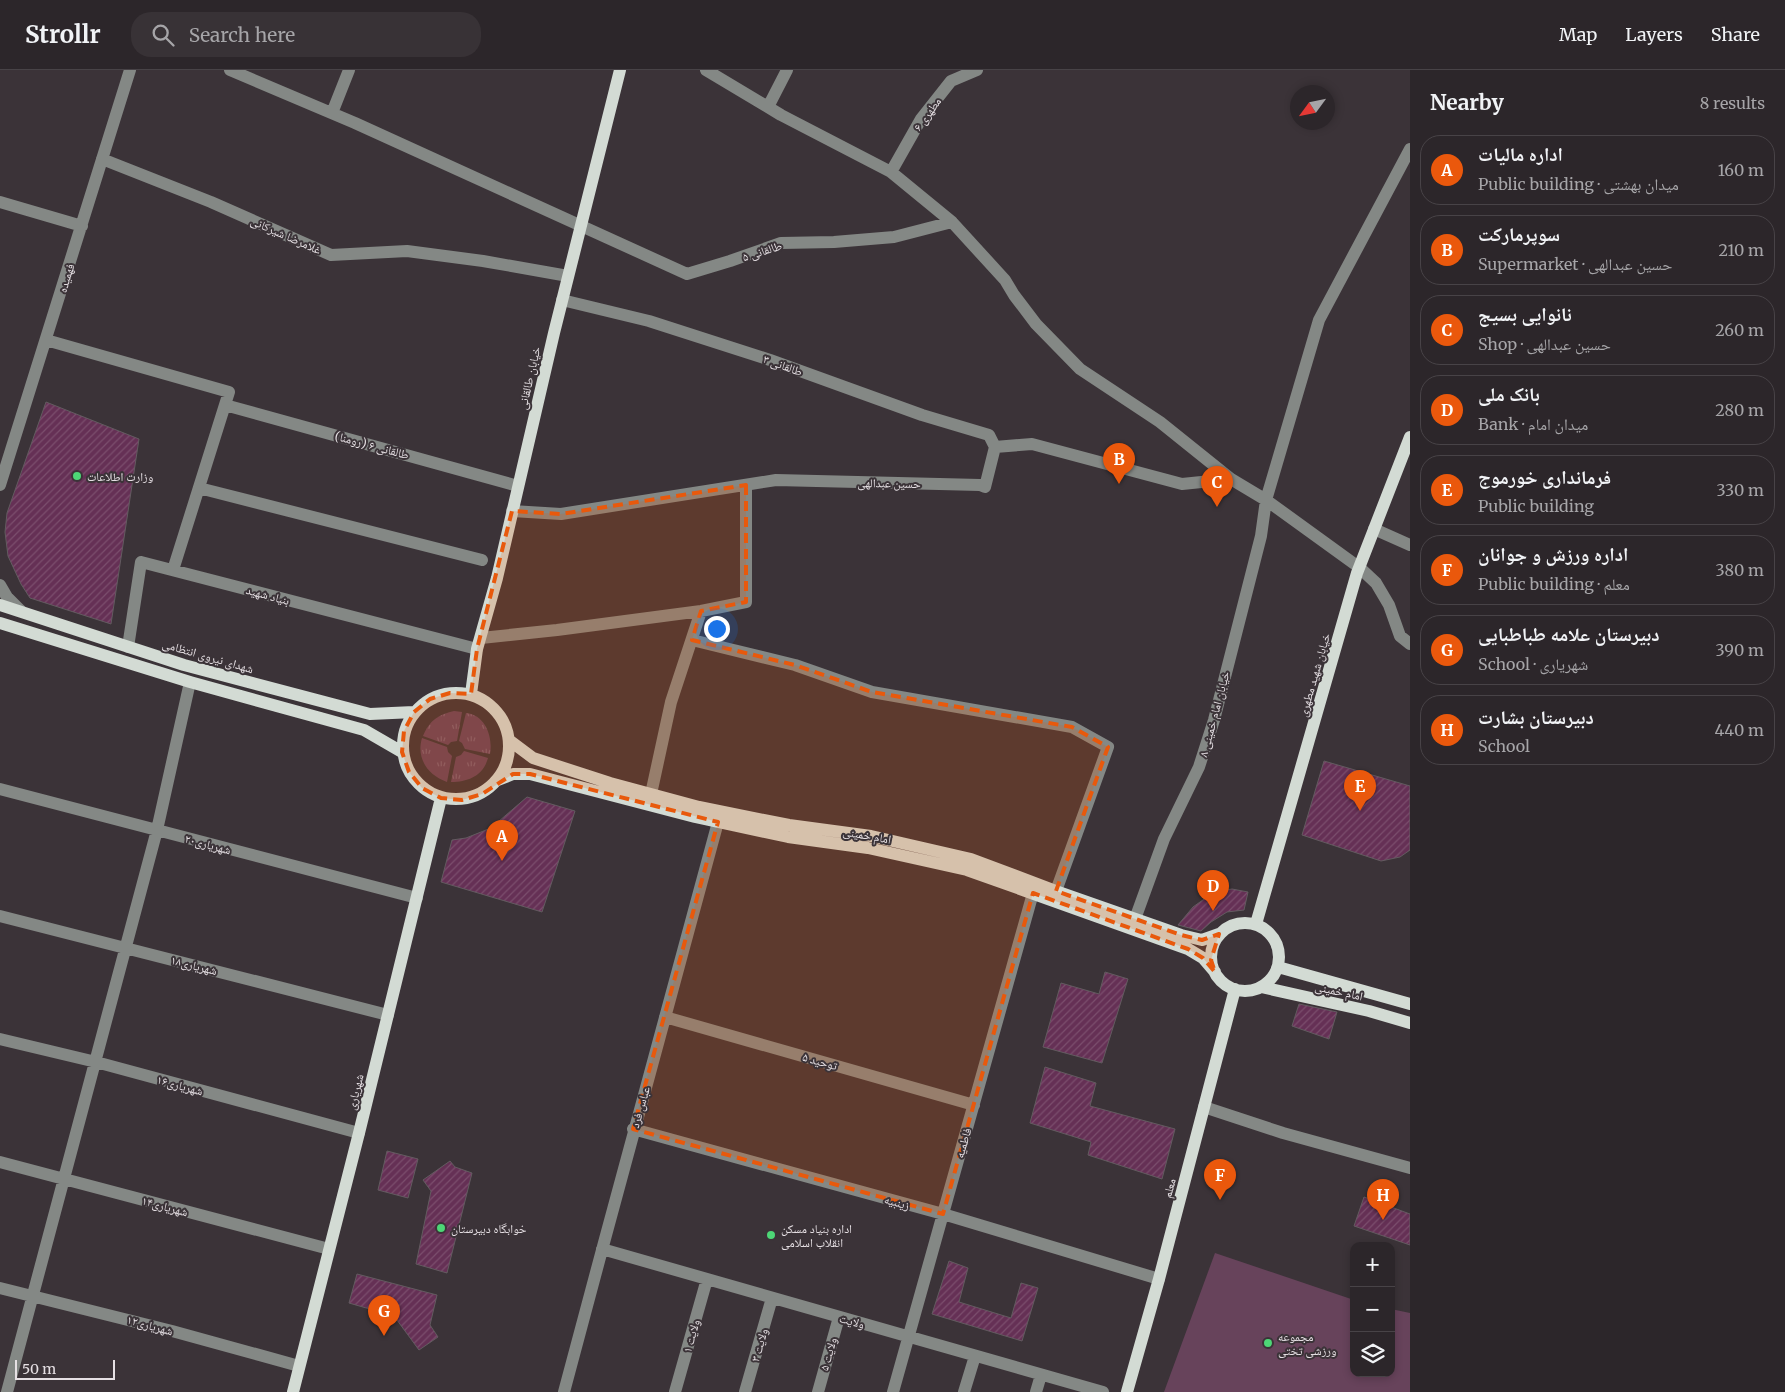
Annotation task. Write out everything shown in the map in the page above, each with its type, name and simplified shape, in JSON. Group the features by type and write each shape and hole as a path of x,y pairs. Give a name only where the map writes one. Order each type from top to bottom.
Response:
{"main road":[{"name":"خیابان طالقانی","path":"471,694 479,643 620,70"},
{"name":"خیابان شهید مطهری","path":"1256,924 1360,568 1410,437"},
{"name":"شهدای نیروی انتظامی","path":"0,605 184,665 370,714 414,712"},
{"path":"0,623 190,682 364,730 402,752"},
{"path":"450,692 471,694 489,704 503,720 509,740 508,761 498,780 482,794 462,800 441,798 422,788 409,772 402,752 404,731 414,712 430,699 450,692"},
{"name":"امام خمینی","path":"509,740 533,758 610,783 699,807 789,825 871,836 970,859 1135,920 1202,940 1219,934"},
{"name":"امام خمینی","path":"498,780 513,774 530,774 718,822 788,837 868,848 958,868 1188,949 1203,958 1215,972"},
{"name":"شهریاری","path":"293,1392 441,798"},
{"path":"1242,922 1256,924 1268,931 1276,941 1280,954 1278,967 1272,979 1261,988 1248,991 1235,990 1223,983 1215,972 1211,960 1213,946 1219,934 1230,926 1242,922"},
{"name":"امام خمینی","path":"1278,967 1410,1004"},
{"name":"امام خمینی","path":"1261,988 1369,1011 1410,1023"},
{"name":"معلم","path":"1127,1392 1159,1279 1235,990"}],"street":[{"name":"فهمیده","path":"0,485 130,70"},
{"name":"طالقانی ۵","path":"230,70 332,113 687,274 781,243 834,242 894,237 952,222"},
{"path":"332,113 349,70"},
{"path":"706,70 768,107 890,172 952,222 1005,280 1036,324 1080,370 1160,422 1232,480 1266,500 1360,568 1376,583 1389,605 1400,636 1410,644"},
{"path":"768,107 787,70"},
{"name":"مطهری ۶","path":"890,172 921,119 951,81 977,70"},
{"name":"خیابان امام خمینی ۸","path":"1135,920 1164,839 1199,767 1214,720 1261,536 1266,500 1319,320 1410,149"},
{"name":"غلامرضا شیرکانی","path":"102,159 211,202 331,255 407,251 483,261 568,276"},
{"path":"0,202 82,226"},
{"name":"طالقانی ۳","path":"562,300 649,321 770,360 922,415 990,435 996,447"},
{"path":"46,340 229,392 173,570"},
{"name":"طالقانی ۶ (رومنا)","path":"225,405 518,486"},
{"path":"996,447 1032,444 1182,484 1232,480"},
{"name":"حسین عبدالهی","path":"512,511 561,514 776,480 980,485 985,487 996,447"},
{"path":"479,643 746,602 746,485"},
{"path":"199,488 482,560"},
{"path":"1374,529 1410,545"},
{"name":"بنیاد شهید","path":"128,647 141,562 479,643"},
{"path":"0,585 7,597 21,611"},
{"path":"651,794 671,702 701,610"},
{"path":"692,640 795,665 872,692 1072,727 1108,747 1056,892"},
{"path":"7,1392 157,830 190,682"},
{"name":"شهریاری۲۰","path":"0,789 417,898"},
{"name":"عباس فرد","path":"564,1392 633,1129 666,1017 718,822"},
{"name":"فاطمیه","path":"894,1392 1033,893"},
{"name":"شهریاری۱۸","path":"0,916 388,1015"},
{"name":"توحید ۵","path":"666,1017 974,1105"},
{"name":"شهریاری۱۶","path":"0,1038 359,1133"},
{"path":"1204,1108 1283,1133 1410,1168"},
{"name":"زینبیه","path":"633,1129 943,1214 1159,1279"},
{"name":"شهریاری۱۴","path":"0,1162 330,1249"},
{"name":"ولایت","path":"602,1250 1103,1392"},
{"name":"ولایت ۱","path":"675,1392 707,1279"},
{"name":"شهریاری۱۲","path":"0,1288 33,1295 299,1366"},
{"name":"ولایت ۳","path":"745,1392 772,1298"},
{"name":"ولایت ۵","path":"818,1392 839,1317"},
{"path":"964,1392 975,1356"},
{"path":"1036,1392 1041,1374"}],"highlighted area":[{"path":"746,485 746,602 701,611 692,640 795,665 872,692 1072,727 1108,747 1056,891 1181,935 1202,940 1219,934 1211,960 1215,972 1203,958 1188,949 1033,893 943,1214 633,1129 718,822 530,774 513,774 482,794 462,800 441,798 422,788 409,772 402,752 404,731 414,712 430,699 450,693 471,694 477,649 512,511 561,514"}],"green space":[{"path":"454,711 462,712 457,741 451,742 448,745 423,736 435,719 443,714"},
{"path":"466,713 479,718 487,728 491,748 490,754 465,749 459,741"},
{"path":"422,738 447,747 448,752 452,756 447,782 434,775 425,765 421,753"},
{"path":"464,751 488,758 486,764 479,774 474,777 463,781 451,782 456,757"},
{"name":"مجموعه ورزشی تختی","path":"1215,1253 1350,1299 1350,1377 1395,1377 1395,1310 1410,1313 1410,1392 1164,1392"}],"building":[{"name":"وزارت اطلاعات","path":"46,402 139,439 111,624 30,598 8,556 5,532 7,513"},
{"path":"1324,761 1410,786 1410,850 1400,857 1381,861 1302,835"},
{"path":"527,797 575,811 542,912 441,882 452,840 466,838 491,828"},
{"path":"1232,889 1248,892 1244,910 1227,912 1201,931 1178,925 1193,907 1214,892"},
{"path":"1105,972 1128,979 1102,1063 1043,1047 1061,983 1099,994"},
{"path":"1299,1004 1337,1012 1329,1039 1292,1026"},
{"path":"1045,1067 1096,1083 1090,1106 1175,1129 1162,1179 1088,1155 1091,1142 1030,1123"},
{"path":"387,1151 418,1159 408,1198 378,1190"},
{"name":"خوابگاه دبیرستان","path":"450,1161 455,1167 472,1173 447,1273 416,1264 431,1191 423,1180"},
{"path":"1364,1197 1410,1214 1410,1245 1354,1226"},
{"path":"949,1261 968,1268 959,1302 1011,1318 1021,1283 1038,1288 1022,1341 932,1314"},
{"path":"357,1274 437,1295 430,1325 438,1337 419,1350 394,1316 349,1303"}],"place":[{"name":"وزارت اطلاعات","path":"77,476"},
{"name":"سوپرمارکت","path":"1119,484"},
{"name":"نانوایی بسیج","path":"1217,507"},
{"name":"فرمانداری خورموج","path":"1360,811"},
{"name":"اداره مالیات","path":"502,861"},
{"name":"بانک ملی","path":"1213,911"},
{"name":"اداره ورزش و جوانان","path":"1220,1200"},
{"name":"دبیرستان بشارت","path":"1383,1220"},
{"name":"خوابگاه دبیرستان","path":"441,1228"},
{"name":"اداره بنیاد مسکن انقلاب اسلامی","path":"771,1235"},
{"name":"دبیرستان علامه طباطبایی","path":"384,1336"},
{"name":"مجموعه ورزشی تختی","path":"1268,1343"}]}
